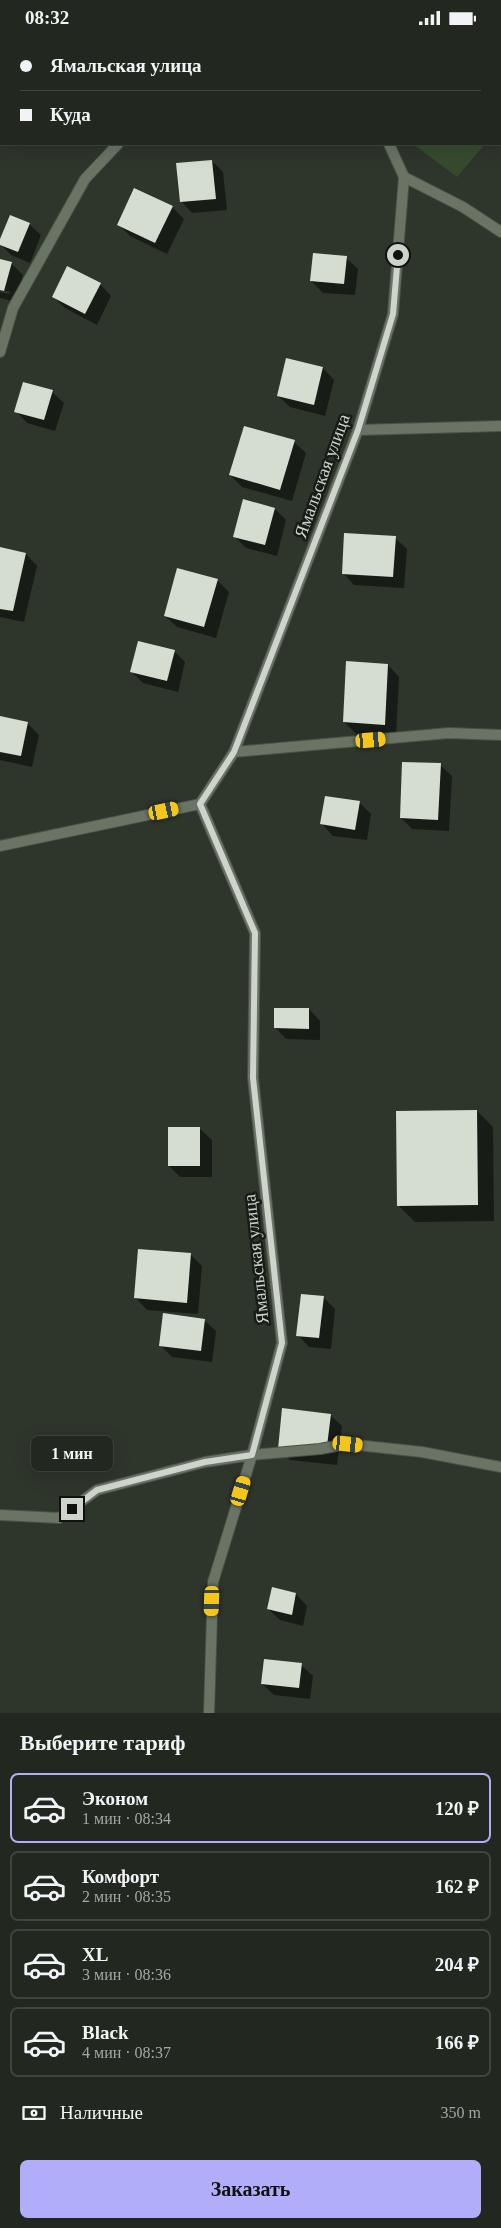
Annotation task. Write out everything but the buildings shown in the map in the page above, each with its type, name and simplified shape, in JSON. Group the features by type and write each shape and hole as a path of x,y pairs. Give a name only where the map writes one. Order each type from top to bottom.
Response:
{"street":[{"path":"0,352 13,308 85,179 117,145"},
{"name":"Ямальская улица","path":"209,1713 213,1582 252,1455 282,1343 253,1078 255,933 200,804 234,752 358,430 393,314 404,177 389,145"},
{"path":"404,177 464,207 501,232"},
{"path":"358,430 501,426"},
{"path":"234,752 449,733 501,735"},
{"path":"0,846 200,804"},
{"path":"0,1515 59,1518 97,1490 205,1462 348,1444 422,1452 501,1467"}],"green space":[{"path":"414,145 484,145 457,177"}],"route":[{"path":"72,1509 97,1490 205,1462 252,1455 282,1343 253,1078 255,933 200,804 234,752 358,430 393,314 398,255"}]}
